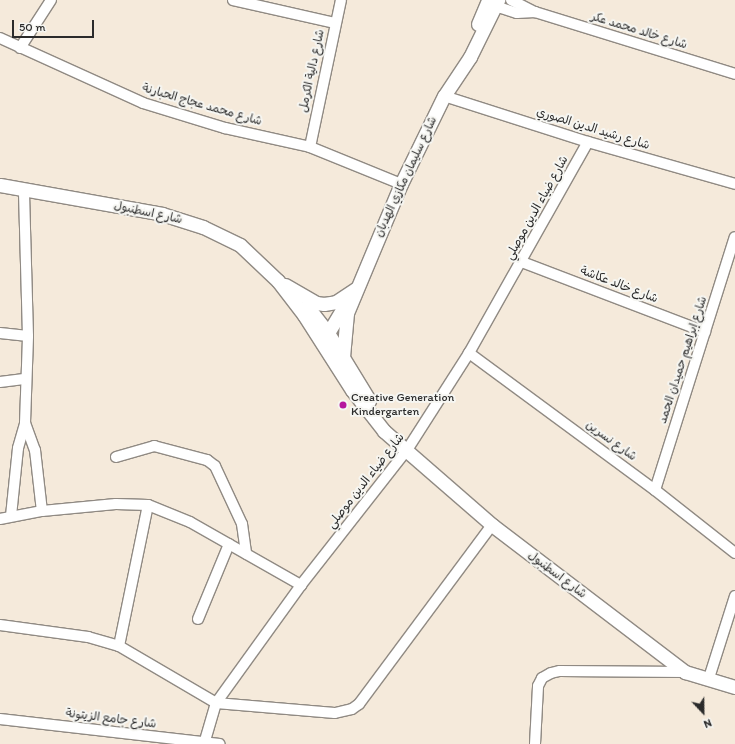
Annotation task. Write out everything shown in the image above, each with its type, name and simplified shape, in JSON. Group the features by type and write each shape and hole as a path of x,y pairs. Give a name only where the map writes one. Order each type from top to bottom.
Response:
{"street":[{"path":"20,48 52,0"},
{"path":"233,0 335,23"},
{"name":"شارع دالية الكرمل","path":"310,147 341,0"},
{"name":"شارع خالد محمد عكر","path":"511,0 535,12 735,74"},
{"name":"شارع خالد محمد عكر","path":"492,3 517,13 535,12"},
{"name":"شارع سليمان مكازي الهدبان","path":"343,357 344,328 357,288 401,184 492,3"},
{"name":"شارع محمد عجاج الحبارنة","path":"0,38 143,102 225,128 310,147 401,184"},
{"name":"شارع رشيد الدين الصوري","path":"444,96 588,142 735,184"},
{"name":"شارع ضياء الدين موصلي","path":"204,744 216,703 301,585 408,450 469,353 522,262 588,142"},
{"name":"شارع اسطنبول","path":"0,186 162,214 184,220 240,245 311,310 328,333 394,438"},
{"path":"11,516 18,448 25,423 28,336 24,190"},
{"name":"شارع إبراهيم حميدان الحمد","path":"655,490 735,237"},
{"name":"شارع خالد عكاشة","path":"522,262 705,332"},
{"path":"278,281 316,303 324,304 336,302 357,288"},
{"name":"شارع اسطنبول","path":"278,281 328,352 364,407 380,427 492,525 685,672 735,687"},
{"name":"شارع سليمان مكازي الهدبان","path":"328,333 357,288"},
{"path":"0,333 28,336"},
{"path":"328,333 328,352"},
{"name":"شارع نسرين","path":"469,353 655,490 735,553"},
{"path":"0,382 26,378"},
{"path":"25,423 35,450 42,511"},
{"path":"116,457 154,446 207,460 215,466 242,524 246,554"},
{"path":"0,519 42,511 134,503 148,505 190,522 301,585"},
{"path":"119,646 148,505"},
{"path":"0,625 88,637 119,646 216,703 335,712 359,704 492,525"},
{"path":"198,619 229,544"},
{"path":"709,678 735,596"},
{"path":"535,744 538,686 542,678 560,671 685,672"},
{"name":"شارع جامع الزيتونة","path":"0,719 204,744 220,744"}],"place":[{"name":"Creative Generation Kindergarten","path":"343,405"}]}
